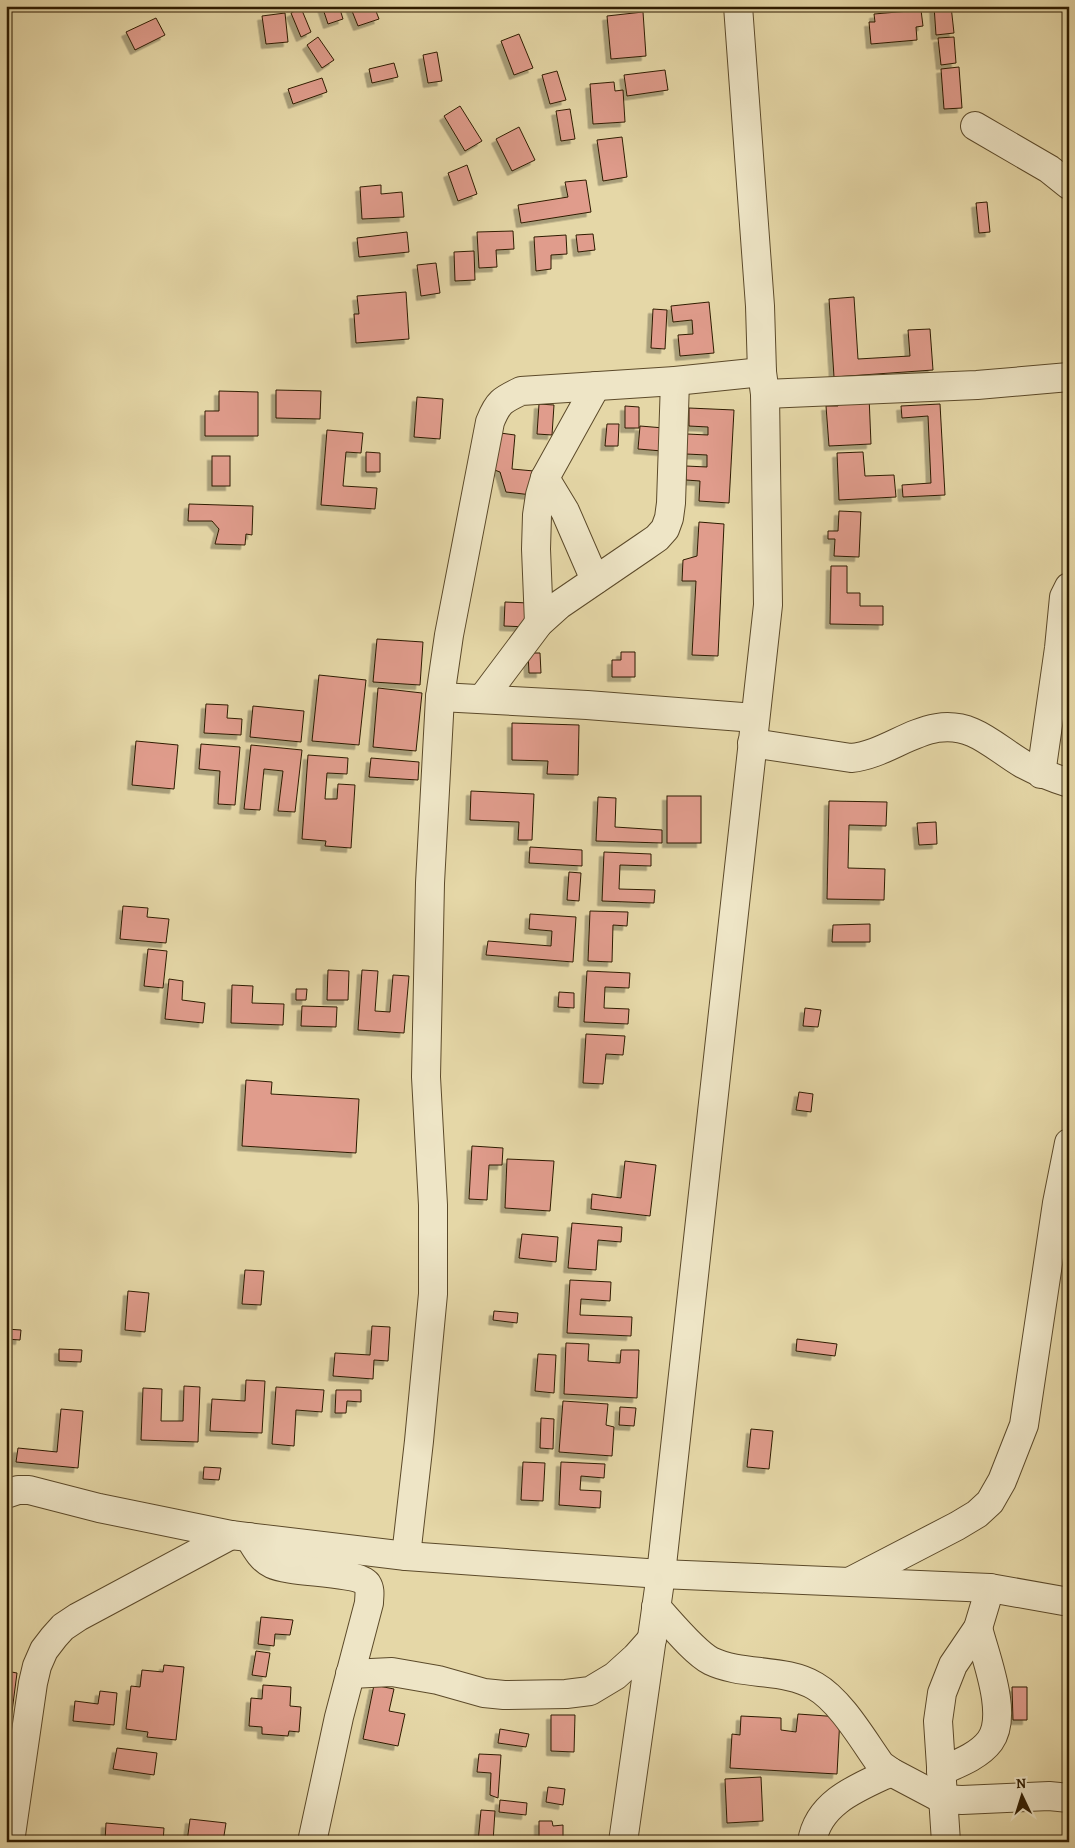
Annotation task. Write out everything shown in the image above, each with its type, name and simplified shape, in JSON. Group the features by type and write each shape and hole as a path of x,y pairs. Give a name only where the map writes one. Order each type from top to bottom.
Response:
{"street":[{"path":"623,1842 661,1574 768,605 760,306 738,6"},
{"path":"975,126 1049,169 1069,185"},
{"path":"406,1556 433,1294 433,1205 426,1077 430,883 440,697 449,635 490,422 496,406 506,397 520,391 675,380 763,383 977,384 1069,377"},
{"path":"482,699 539,623 559,605 644,547 665,529 671,503 675,380"},
{"path":"539,623 536,549 537,515 540,495 545,478 596,386"},
{"path":"545,478 564,511 595,580"},
{"path":"1041,774 1064,597 1069,586"},
{"path":"440,697 587,705 754,730 851,758 864,757 884,750 936,728 954,727 970,730 1041,774 1069,783"},
{"path":"850,1582 957,1526 976,1514 990,1502 1002,1481 1024,1426 1057,1203 1069,1143"},
{"path":"6,1494 18,1490 30,1490 99,1508 240,1536 406,1556 661,1574 990,1588 1069,1602"},
{"path":"240,1536 263,1558 278,1566 355,1578 367,1584 370,1591 369,1603 339,1717 312,1842"},
{"path":"10,1842 33,1683 44,1650 63,1627 78,1617 240,1536"},
{"path":"946,1842 938,1721 942,1693 953,1665 978,1628 990,1588"},
{"path":"656,1607 695,1648 710,1660 748,1670 800,1679 815,1686 834,1701 881,1765 942,1798 962,1800 1049,1796 1069,1798"},
{"path":"941,1771 979,1752 991,1741 996,1729 998,1714 995,1690 978,1628"},
{"path":"350,1674 392,1672 438,1680 484,1693 504,1695 566,1694 590,1691 615,1676 652,1639"},
{"path":"812,1842 821,1817 835,1802 855,1789 891,1772"}],"building":[{"path":"322,6 339,6 343,19 328,24"},
{"path":"350,6 374,6 379,19 358,26"},
{"path":"934,6 951,6 954,33 936,35"},
{"path":"301,8 311,32 301,37 291,13"},
{"path":"921,10 923,26 916,27 917,40 871,44 869,22 875,22 874,14"},
{"path":"643,12 646,56 611,59 607,16"},
{"path":"285,13 288,42 266,44 262,16"},
{"path":"156,18 165,35 135,50 126,32"},
{"path":"519,34 533,68 514,75 501,41"},
{"path":"318,37 334,60 322,68 307,45"},
{"path":"954,37 956,63 941,65 938,38"},
{"path":"437,52 442,81 428,83 423,55"},
{"path":"394,63 398,77 372,83 369,69"},
{"path":"959,67 962,108 944,109 941,69"},
{"path":"665,70 668,90 627,96 624,75"},
{"path":"557,71 566,100 550,104 542,75"},
{"path":"322,78 327,92 293,104 288,89"},
{"path":"614,82 615,91 623,90 625,122 593,124 590,84"},
{"path":"460,106 482,141 465,151 444,116"},
{"path":"570,109 575,139 561,141 556,111"},
{"path":"519,127 535,160 512,171 496,139"},
{"path":"622,137 627,177 603,181 597,140"},
{"path":"467,165 477,194 458,201 448,173"},
{"path":"586,180 591,212 521,223 518,205 568,197 565,182"},
{"path":"381,185 381,194 402,192 404,217 362,219 360,187"},
{"path":"987,202 990,232 979,233 976,203"},
{"path":"513,231 514,249 496,250 497,267 479,268 477,232"},
{"path":"407,232 409,252 359,257 357,238"},
{"path":"593,234 595,250 578,252 576,235"},
{"path":"566,235 567,254 551,255 551,269 536,271 534,237"},
{"path":"474,251 475,280 455,281 454,252"},
{"path":"436,263 440,293 421,296 417,265"},
{"path":"406,292 409,339 356,343 354,314 359,314 357,296"},
{"path":"854,297 858,359 910,356 908,330 930,329 933,370 834,377 829,299"},
{"path":"709,302 714,353 680,356 678,335 693,334 692,320 673,322 671,306"},
{"path":"653,309 667,310 665,349 651,348"},
{"path":"276,390 321,391 320,419 276,418"},
{"path":"219,391 258,392 258,436 205,436 205,411 219,411"},
{"path":"869,396 871,444 829,446 826,406 838,406 838,398"},
{"path":"417,397 443,399 440,439 414,437"},
{"path":"539,404 554,405 552,435 537,434"},
{"path":"940,404 945,495 903,497 902,485 931,483 928,416 902,418 901,406"},
{"path":"625,406 639,407 639,428 625,428"},
{"path":"689,408 734,410 729,503 699,501 700,481 686,480 686,466 707,467 707,455 686,454 687,434 708,435 708,427 689,426"},
{"path":"607,424 619,424 618,446 605,446"},
{"path":"640,426 664,428 662,451 638,449"},
{"path":"327,430 363,433 361,453 346,452 343,486 377,488 375,509 321,505"},
{"path":"493,432 515,435 512,469 534,471 532,495 506,492 500,472 489,468"},
{"path":"366,452 380,453 380,472 366,472"},
{"path":"863,452 865,476 894,475 896,497 839,500 837,453"},
{"path":"212,456 230,456 230,486 212,486"},
{"path":"189,504 253,506 252,535 246,534 245,545 215,544 219,529 212,521 188,521"},
{"path":"839,511 861,512 859,557 834,556 835,539 828,539 828,531 838,531"},
{"path":"699,522 724,524 718,656 692,655 696,581 682,581 683,560 697,556"},
{"path":"831,566 847,566 847,593 860,593 860,606 883,606 883,625 830,624"},
{"path":"505,602 529,603 528,627 504,626"},
{"path":"377,639 423,642 420,685 373,682"},
{"path":"621,652 635,652 635,677 612,677 612,660 621,660"},
{"path":"528,653 540,653 541,673 529,673"},
{"path":"319,675 366,680 359,745 312,741"},
{"path":"378,688 422,693 416,751 373,747"},
{"path":"206,704 228,705 227,718 242,719 241,735 204,733"},
{"path":"253,706 304,711 301,742 250,737"},
{"path":"512,723 579,725 578,775 547,774 548,761 512,760"},
{"path":"136,741 178,745 174,789 132,785"},
{"path":"201,744 240,747 235,805 218,804 220,771 199,769"},
{"path":"251,745 302,750 295,812 278,811 283,771 264,769 260,810 244,809"},
{"path":"308,755 348,758 347,774 327,773 325,799 337,799 338,784 355,785 351,848 325,846 326,841 302,839"},
{"path":"371,758 419,762 418,780 369,777"},
{"path":"471,791 534,794 532,840 518,840 519,822 470,820"},
{"path":"667,796 701,796 701,843 667,843"},
{"path":"598,797 616,798 615,827 662,830 662,843 596,841"},
{"path":"829,801 887,802 886,826 849,825 848,868 885,869 884,900 827,899"},
{"path":"936,822 937,844 919,845 917,823"},
{"path":"530,847 582,850 582,866 529,863"},
{"path":"604,852 651,854 651,866 620,865 619,889 655,890 654,903 602,901"},
{"path":"569,872 581,873 579,901 567,900"},
{"path":"123,906 148,908 147,917 169,919 166,943 120,939"},
{"path":"590,911 628,912 627,926 613,925 612,962 588,961"},
{"path":"530,914 576,917 573,962 486,955 488,941 551,946 552,931 529,929"},
{"path":"870,924 870,942 832,942 833,925"},
{"path":"148,949 167,951 163,988 144,986"},
{"path":"328,970 349,971 348,1000 327,1000"},
{"path":"362,970 378,971 375,1011 390,1012 393,975 409,976 404,1033 358,1030"},
{"path":"587,971 630,973 629,988 605,987 604,1008 629,1009 628,1024 584,1022"},
{"path":"169,979 183,981 182,1000 205,1003 203,1023 165,1019"},
{"path":"232,985 253,986 252,1003 284,1004 283,1025 231,1023"},
{"path":"296,989 307,989 306,1000 296,1000"},
{"path":"559,992 574,993 574,1008 558,1007"},
{"path":"302,1006 337,1007 336,1027 301,1026"},
{"path":"805,1008 821,1010 818,1027 803,1026"},
{"path":"586,1034 625,1036 623,1055 606,1054 603,1084 583,1083"},
{"path":"246,1080 272,1082 271,1094 359,1099 356,1153 242,1146"},
{"path":"799,1092 813,1094 811,1112 796,1110"},
{"path":"472,1146 503,1148 502,1165 489,1165 487,1200 469,1199"},
{"path":"507,1159 554,1161 550,1211 505,1208"},
{"path":"625,1161 656,1165 650,1216 591,1209 592,1194 621,1198"},
{"path":"572,1223 622,1227 621,1242 598,1240 596,1270 568,1268"},
{"path":"522,1234 558,1237 556,1262 519,1258"},
{"path":"245,1270 264,1271 261,1305 242,1304"},
{"path":"570,1280 611,1282 610,1301 581,1299 580,1315 632,1317 631,1336 567,1333"},
{"path":"128,1291 149,1293 145,1332 125,1330"},
{"path":"494,1311 518,1313 517,1323 493,1320"},
{"path":"372,1326 390,1327 388,1361 374,1360 373,1379 333,1376 335,1353 370,1355"},
{"path":"6,1329 21,1330 20,1340 6,1339"},
{"path":"797,1339 837,1344 835,1356 796,1351"},
{"path":"566,1343 589,1344 588,1361 620,1363 621,1350 639,1350 637,1398 564,1394"},
{"path":"59,1349 82,1350 81,1362 59,1361"},
{"path":"538,1354 556,1355 554,1393 535,1391"},
{"path":"246,1380 265,1381 262,1433 210,1431 212,1399 245,1401"},
{"path":"184,1386 200,1387 198,1442 141,1440 143,1388 162,1389 161,1421 183,1421"},
{"path":"276,1387 324,1390 322,1412 296,1410 294,1446 272,1444"},
{"path":"336,1390 361,1390 361,1402 347,1401 346,1413 335,1413"},
{"path":"563,1401 608,1404 606,1425 614,1427 612,1456 559,1452"},
{"path":"620,1407 636,1408 634,1426 619,1425"},
{"path":"61,1409 83,1411 78,1468 16,1462 18,1448 57,1452"},
{"path":"541,1418 554,1419 553,1449 540,1448"},
{"path":"751,1429 773,1431 769,1469 747,1467"},
{"path":"523,1462 545,1463 543,1501 521,1500"},
{"path":"561,1462 605,1464 604,1478 581,1476 580,1490 601,1491 600,1508 559,1505"},
{"path":"204,1467 221,1468 219,1480 203,1479"},
{"path":"261,1617 293,1620 290,1635 275,1634 274,1646 258,1644"},
{"path":"256,1651 270,1653 266,1677 252,1675"},
{"path":"164,1665 184,1667 176,1740 147,1737 148,1732 126,1729 131,1686 140,1687 142,1670 163,1672"},
{"path":"6,1671 17,1673 10,1727 6,1726"},
{"path":"263,1685 291,1687 290,1706 301,1707 299,1732 289,1731 288,1736 262,1734 262,1727 249,1726 251,1698 262,1699"},
{"path":"374,1685 394,1689 389,1711 405,1714 398,1746 363,1739"},
{"path":"1012,1687 1027,1687 1027,1720 1013,1720"},
{"path":"100,1691 117,1693 114,1725 73,1721 75,1701 98,1704"},
{"path":"798,1714 840,1717 837,1774 730,1768 732,1734 740,1735 741,1716 781,1718 781,1730 796,1732"},
{"path":"551,1715 575,1715 574,1752 551,1751"},
{"path":"500,1729 529,1734 526,1747 498,1743"},
{"path":"117,1748 157,1753 154,1775 113,1769"},
{"path":"479,1754 501,1755 498,1798 490,1795 491,1773 477,1772"},
{"path":"761,1777 763,1821 727,1823 725,1779"},
{"path":"548,1787 565,1789 563,1805 546,1802"},
{"path":"500,1800 527,1803 526,1815 499,1812"},
{"path":"481,1810 495,1811 493,1842 478,1842"},
{"path":"190,1819 226,1823 223,1842 187,1842"},
{"path":"539,1821 552,1821 553,1826 563,1825 563,1838 553,1838 553,1842 539,1842"},
{"path":"106,1823 164,1828 163,1842 105,1842"}]}
